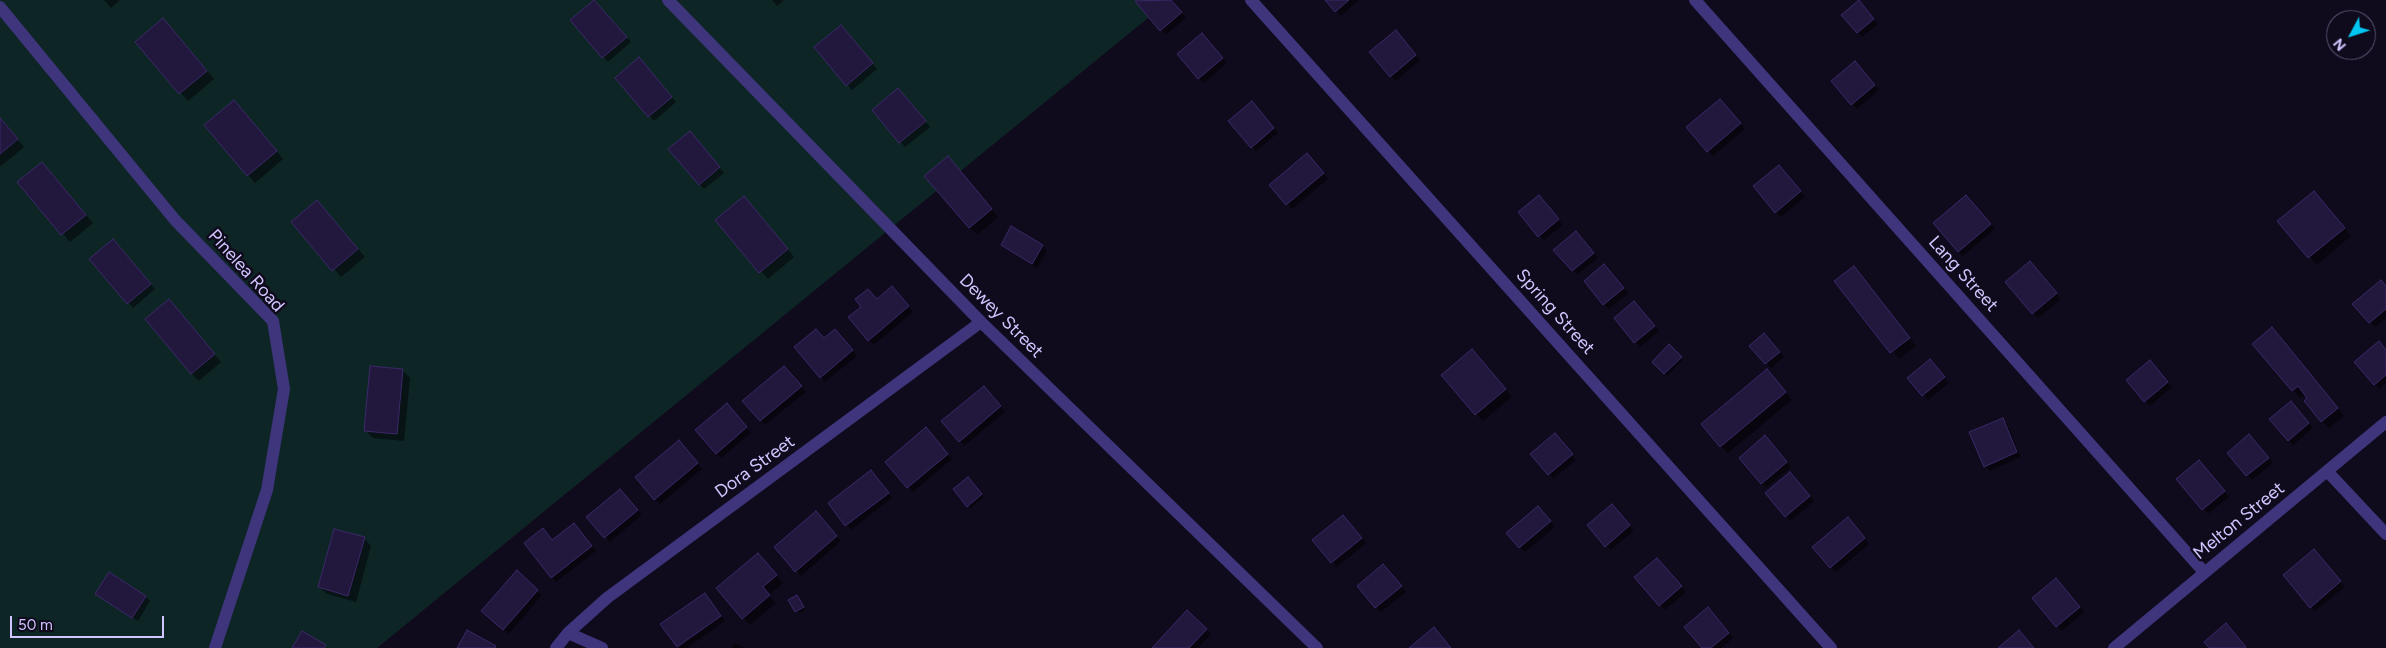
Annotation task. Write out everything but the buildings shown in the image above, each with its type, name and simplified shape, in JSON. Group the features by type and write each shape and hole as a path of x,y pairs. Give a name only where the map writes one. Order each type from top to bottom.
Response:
{"street":[{"name":"Dewey Street","path":"668,0 981,322 1317,648"},
{"name":"Spring Street","path":"1251,0 1831,648"},
{"name":"Lang Street","path":"1694,0 2204,572"},
{"name":"Pinelea Road","path":"0,7 175,220 273,321 284,390 267,490 215,648"},
{"name":"Dora Street","path":"556,648 568,633 607,598 981,322"},
{"name":"Melton Street","path":"2114,648 2386,422"},
{"path":"2327,471 2386,534"},
{"path":"568,633 602,648"}],"green space":[{"path":"0,0 1170,0 377,648 0,648"}]}
